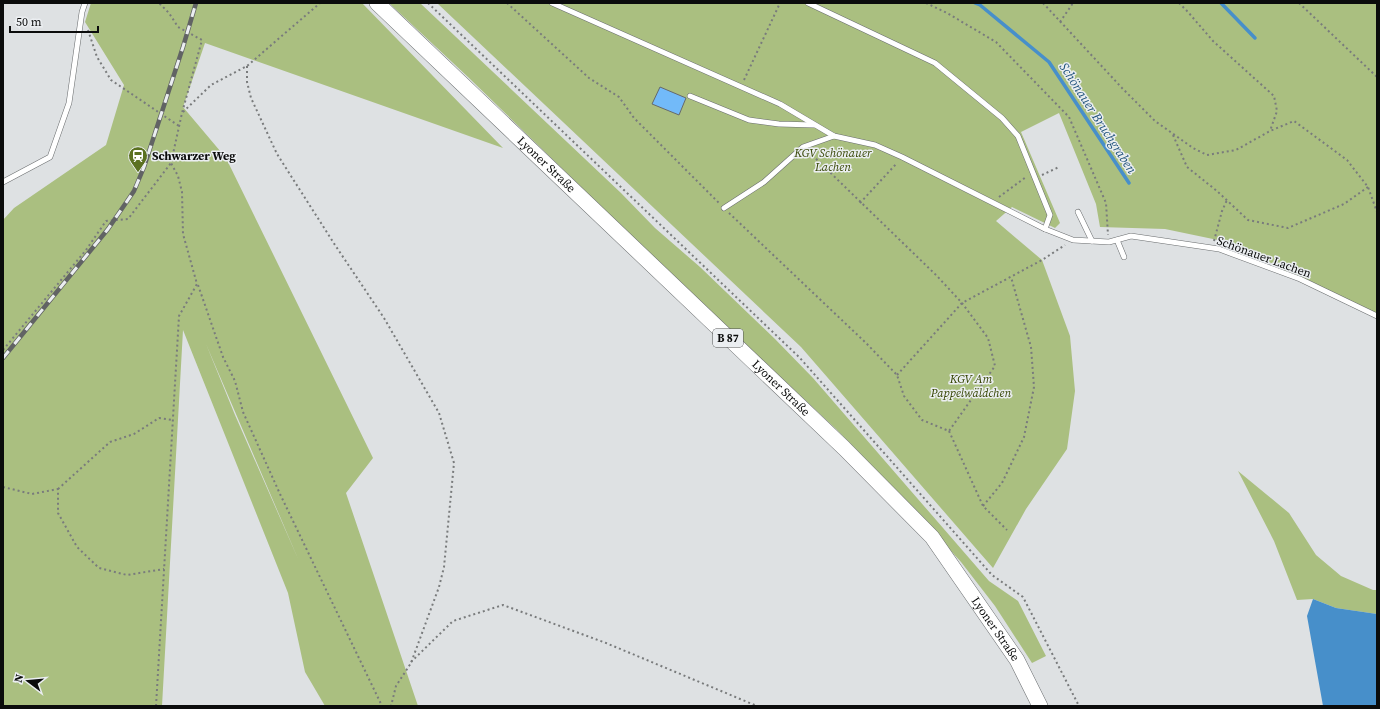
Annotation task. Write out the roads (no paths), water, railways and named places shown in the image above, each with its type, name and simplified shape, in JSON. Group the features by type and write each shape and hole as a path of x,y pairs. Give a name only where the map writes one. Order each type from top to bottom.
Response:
{"main road":[{"name":"Lyoner Straße","path":"377,3 655,269 839,442 932,537 1017,660 1040,706"}],"lane":[{"path":"3,182 50,157 69,103 82,12 85,3"},
{"path":"552,3 780,104 834,136"},
{"path":"808,3 935,63 1002,118 1018,136 1050,215 1045,228"},
{"path":"690,96 749,120 779,124 815,125"},
{"path":"724,208 764,182 803,147 834,136"},
{"name":"Schönauer Lachen","path":"834,136 874,145 1045,228 1073,240 1109,242 1131,236 1219,249 1300,279 1377,316"},
{"path":"1078,212 1092,241"},
{"path":"1117,240 1124,257"}],"water":[{"path":"1313,599 1336,608 1377,614 1377,706 1323,706 1307,616"}],"waterway":[{"name":"Schönauer Bruchgraben","path":"975,3 980,5 1049,62 1129,183"},
{"path":"1221,3 1255,38"}],"railway":[{"path":"3,358 108,229 134,191 144,167 196,3"}],"place":[{"name":"Schwarzer Weg","path":"138,173"}],"park label":[{"name":"KGV Schönauer Lachen","path":"833,160"},
{"name":"KGV Am Pappelwäldchen","path":"971,386"}]}
